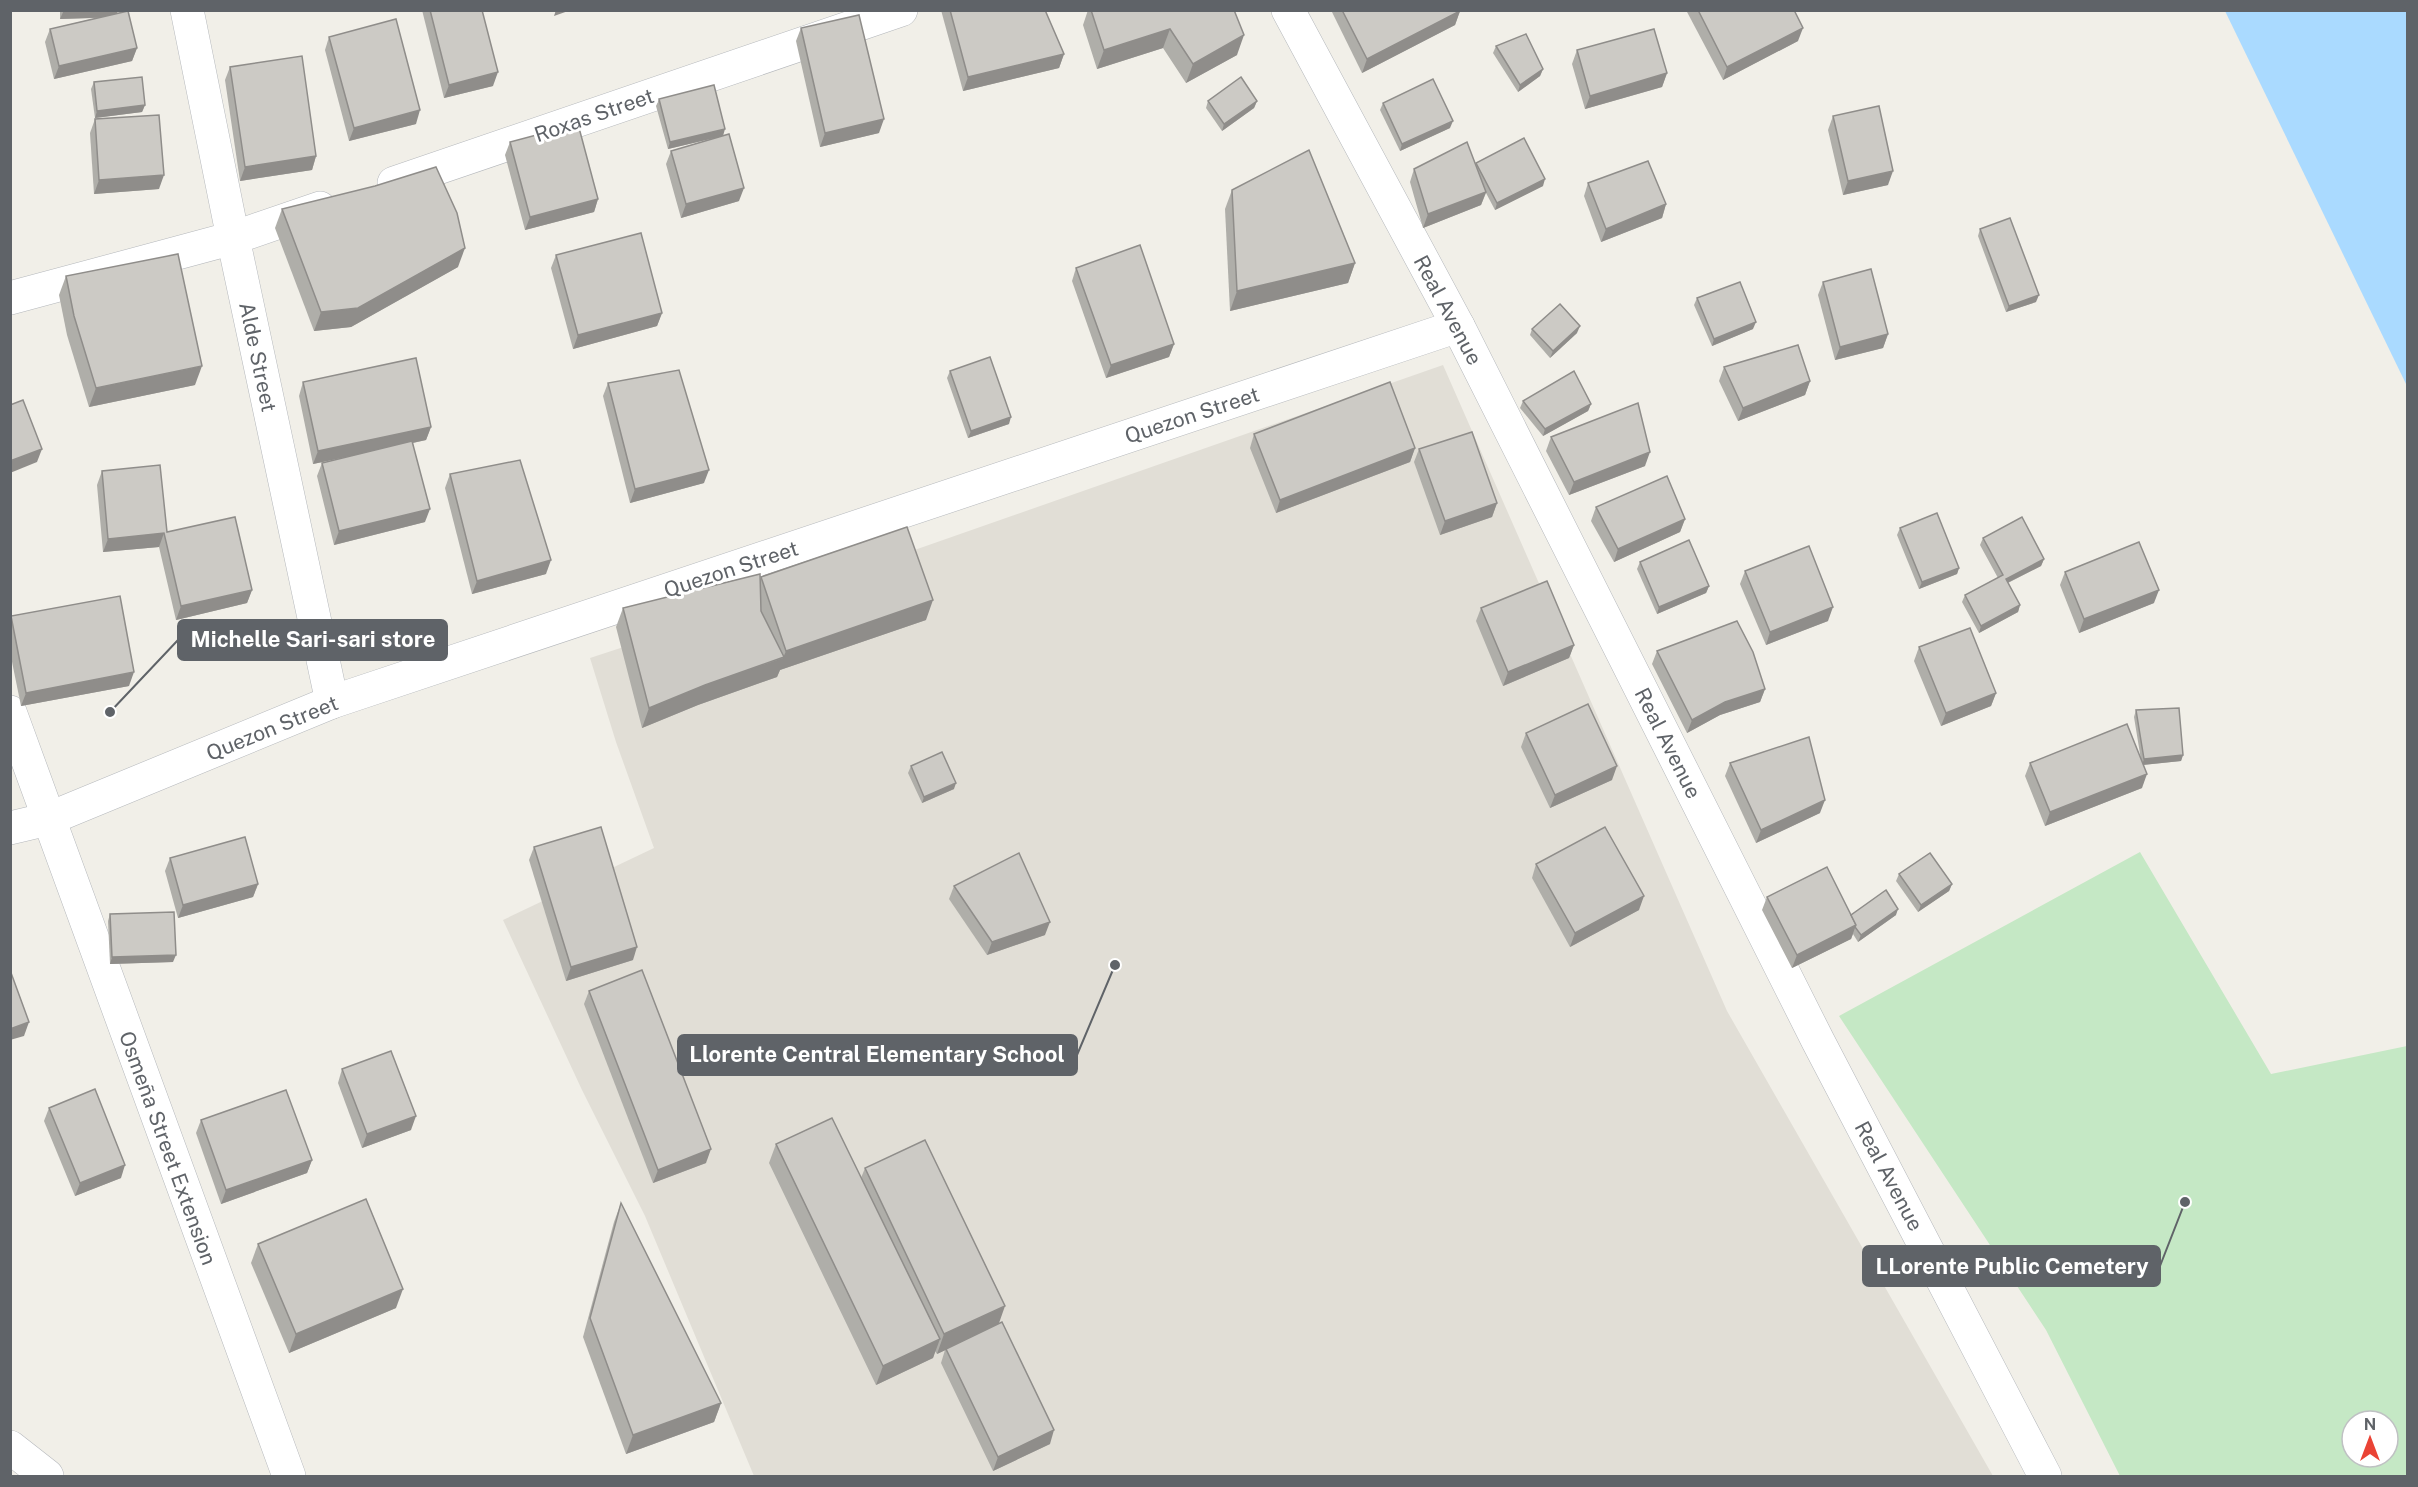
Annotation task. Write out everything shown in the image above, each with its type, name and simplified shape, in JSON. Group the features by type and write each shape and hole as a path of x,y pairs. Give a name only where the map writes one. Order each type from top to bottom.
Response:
{"street":[{"name":"Alde Street","path":"187,10 332,702"},
{"name":"Roxas Street","path":"10,297 233,238 901,10"},
{"name":"Real Avenue","path":"1288,10 1458,326 1818,1041 2045,1476"},
{"name":"Quezon Street","path":"10,828 48,819 332,702 1458,326"},
{"name":"Osmeña Street Extension","path":"10,712 289,1476"},
{"path":"10,1447 47,1476"}],"shaded area":[{"path":"1443,365 1727,1011 1993,1476 754,1476 645,1216 582,1090 503,920 654,848 616,742 590,658 846,574"}],"green space":[{"path":"2140,852 2271,1074 2407,1046 2407,1476 2120,1476 2046,1330 1839,1016"}],"water":[{"path":"2225,11 2407,11 2407,386"}],"building":[{"path":"430,10 482,10 498,72 449,85"},
{"path":"950,10 1045,10 1064,54 968,77"},
{"path":"1091,10 1234,10 1244,35 1193,64 1170,29 1104,50"},
{"path":"1342,10 1460,10 1460,11 1367,59"},
{"path":"1698,10 1794,10 1803,28 1727,67"},
{"path":"128,11 137,48 59,66 50,29"},
{"path":"859,15 884,119 825,133 801,28"},
{"path":"396,19 420,110 354,128 329,37"},
{"path":"1654,29 1667,73 1590,96 1577,50"},
{"path":"1526,34 1543,69 1520,85 1496,46"},
{"path":"302,56 316,156 245,167 230,67"},
{"path":"142,77 145,105 97,111 94,82"},
{"path":"1241,77 1257,101 1224,124 1208,101"},
{"path":"1433,79 1453,121 1402,144 1383,103"},
{"path":"714,85 725,129 670,142 659,99"},
{"path":"1879,106 1893,171 1848,181 1833,116"},
{"path":"159,115 164,175 99,180 95,119"},
{"path":"578,124 598,199 530,217 510,142"},
{"path":"729,134 744,188 686,204 671,151"},
{"path":"1524,138 1545,179 1497,203 1476,163"},
{"path":"1467,142 1486,192 1428,214 1414,169"},
{"path":"1309,150 1355,263 1237,291 1232,190"},
{"path":"1648,161 1666,204 1606,229 1588,183"},
{"path":"436,167 457,213 465,248 358,308 321,312 282,209 375,186"},
{"path":"2010,218 2039,295 2009,306 1980,229"},
{"path":"641,233 662,313 578,335 556,255"},
{"path":"1140,245 1174,344 1111,365 1076,268"},
{"path":"178,254 202,366 96,388 74,316 66,276"},
{"path":"1871,269 1888,334 1840,347 1823,282"},
{"path":"1740,282 1756,322 1714,339 1697,298"},
{"path":"1560,304 1580,326 1553,351 1532,329"},
{"path":"1798,345 1810,381 1743,408 1724,367"},
{"path":"990,357 1011,417 971,431 950,371"},
{"path":"416,358 431,427 318,451 303,382"},
{"path":"679,370 709,470 635,489 608,383"},
{"path":"1574,371 1591,404 1545,429 1523,401"},
{"path":"1390,382 1415,448 1280,500 1254,434"},
{"path":"23,400 42,449 10,461 10,405"},
{"path":"1638,403 1650,452 1574,482 1551,437"},
{"path":"1472,432 1497,503 1445,521 1419,449"},
{"path":"412,441 430,509 339,531 322,463"},
{"path":"520,460 551,560 477,581 450,474"},
{"path":"160,465 167,532 235,517 252,590 181,606 164,533 108,539 102,471"},
{"path":"1667,476 1685,519 1618,549 1596,507"},
{"path":"1937,513 1959,568 1922,582 1900,528"},
{"path":"2022,517 2044,559 2006,579 2020,605 1981,626 1965,595 2003,575 1983,538"},
{"path":"907,527 933,600 786,651 761,577"},
{"path":"1689,540 1709,586 1659,607 1640,562"},
{"path":"2139,542 2159,590 2084,619 2065,572"},
{"path":"1809,546 1833,607 1770,632 1745,571"},
{"path":"760,574 761,611 784,657 649,708 623,608"},
{"path":"1547,581 1574,645 1508,672 1481,608"},
{"path":"120,596 134,672 26,693 11,616"},
{"path":"1737,621 1753,652 1765,689 1725,702 1692,720 1657,651"},
{"path":"1970,628 1996,693 1946,713 1919,647"},
{"path":"1588,704 1617,766 1555,795 1526,733"},
{"path":"2179,708 2183,755 2144,759 2136,710"},
{"path":"2127,724 2147,774 2050,812 2030,763"},
{"path":"1809,737 1825,800 1761,830 1730,763"},
{"path":"942,752 956,783 924,797 911,766"},
{"path":"601,827 637,947 571,967 534,847"},
{"path":"1605,827 1644,896 1575,933 1536,864"},
{"path":"245,837 258,884 183,905 170,858"},
{"path":"1019,853 1050,922 992,942 954,886"},
{"path":"1930,853 1952,884 1921,905 1899,874"},
{"path":"1827,867 1856,925 1797,955 1767,897"},
{"path":"1886,890 1898,909 1861,935 1851,915"},
{"path":"174,912 176,955 112,957 110,914"},
{"path":"10,970 29,1022 10,1029"},
{"path":"642,970 711,1149 658,1170 589,991"},
{"path":"391,1051 416,1116 367,1134 342,1069"},
{"path":"95,1089 125,1165 80,1183 49,1108"},
{"path":"286,1090 312,1160 226,1190 201,1120"},
{"path":"832,1118 940,1339 883,1366 776,1144"},
{"path":"925,1140 1005,1306 944,1334 865,1168"},
{"path":"366,1199 403,1289 296,1334 258,1244"},
{"path":"621,1203 721,1403 633,1435 590,1318"},
{"path":"1002,1322 1054,1430 998,1457 946,1349"}],"place":[{"name":"Michelle Sari-sari store","path":"110,712"},
{"name":"Llorente Central Elementary School","path":"1115,965"},
{"name":"LLorente Public Cemetery","path":"2185,1202"}]}
